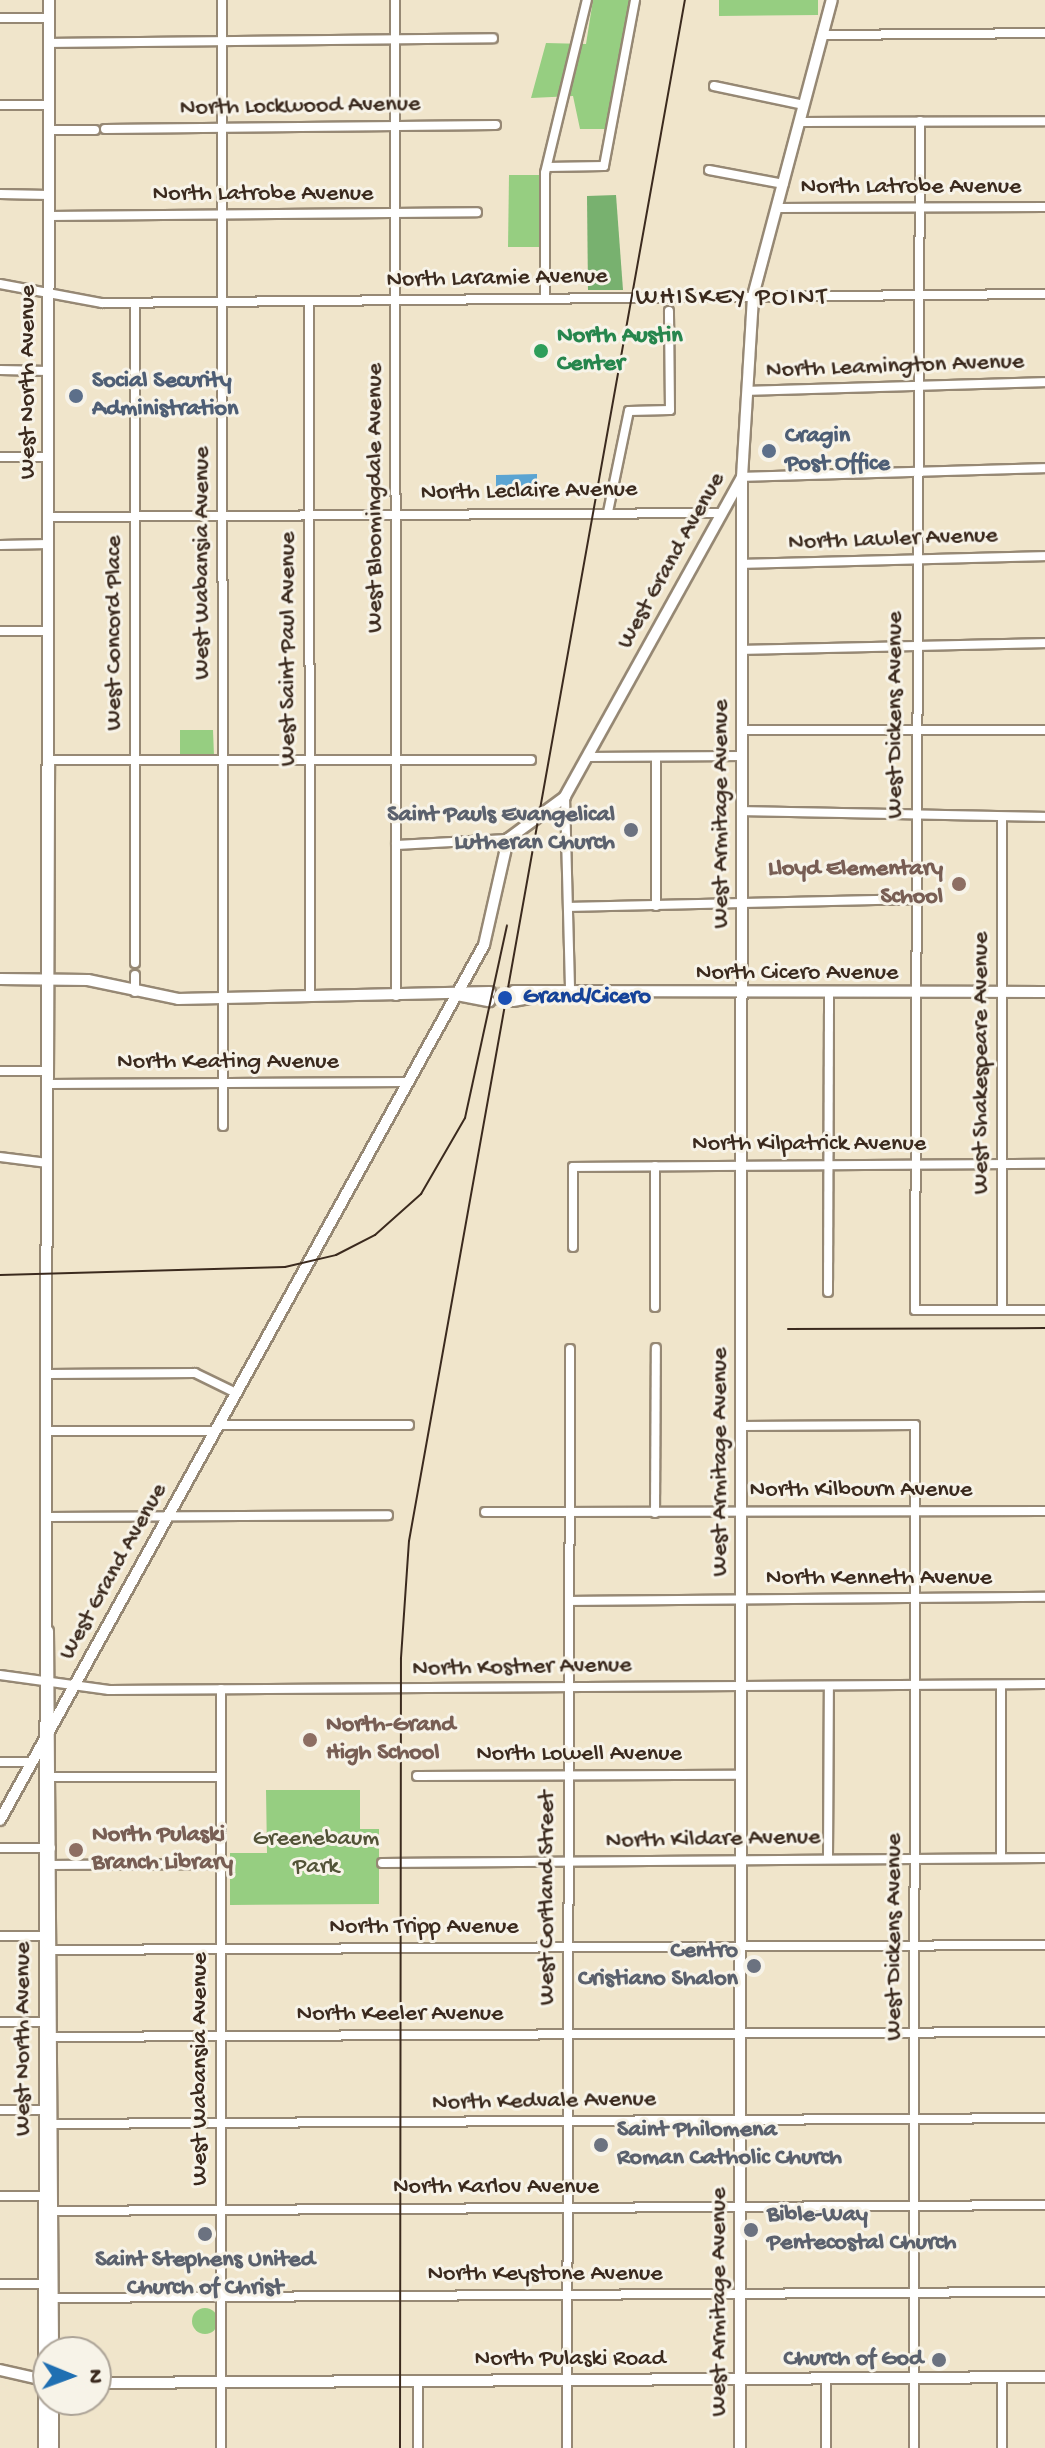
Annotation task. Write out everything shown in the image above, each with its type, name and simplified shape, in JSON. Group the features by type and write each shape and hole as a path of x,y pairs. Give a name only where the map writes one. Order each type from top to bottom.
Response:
{"main road":[{"name":"West North Avenue","path":"49,0 48,1679 44,1740 49,1777"},
{"name":"West Grand Avenue","path":"0,1820 457,995 493,920 508,839 565,797 742,477 753,296 832,0"},
{"name":"West Armitage Avenue","path":"740,2448 742,477"},
{"path":"723,511 742,517"},
{"path":"0,979 49,979 135,992 223,998 489,996"},
{"name":"North Cicero Avenue","path":"513,996 1045,992"},
{"name":"West North Avenue","path":"48,1679 54,1723 49,1777 48,2336"},
{"name":"West North Avenue","path":"49,2298 52,2336"},
{"path":"0,2370 32,2378"},
{"name":"North Pulaski Road","path":"112,2383 1045,2377"},
{"name":"West North Avenue","path":"44,2448 45,2416"},
{"path":"53,2416 53,2448"}],"street":[{"name":"West Wabansia Avenue","path":"222,0 223,1126"},
{"name":"West Bloomingdale Avenue","path":"395,0 396,996"},
{"path":"545,298 547,167 587,0"},
{"path":"547,167 604,166 635,0"},
{"path":"0,18 49,18"},
{"path":"824,35 1045,33"},
{"path":"49,43 493,38"},
{"path":"714,86 804,105"},
{"path":"0,105 49,105"},
{"name":"West Dickens Avenue","path":"920,121 916,382 915,1310 1002,1310"},
{"path":"800,122 1045,121"},
{"name":"North Lockwood Avenue","path":"49,130 496,125"},
{"name":"North Latrobe Avenue","path":"709,170 784,184"},
{"path":"0,194 49,195"},
{"name":"North Latrobe Avenue","path":"777,208 1045,207"},
{"name":"North Latrobe Avenue","path":"49,216 477,212"},
{"name":"North Laramie Avenue","path":"0,284 49,294 135,303 1045,294"},
{"name":"West Saint Paul Avenue","path":"309,301 310,997"},
{"name":"West Concord Place","path":"135,303 135,963"},
{"path":"608,512 629,411 670,410 669,311"},
{"path":"0,370 49,371"},
{"name":"North Leamington Avenue","path":"747,391 863,391 916,382 1045,382"},
{"path":"0,457 49,457"},
{"path":"742,477 862,477 916,469 1045,468"},
{"name":"North Leclaire Avenue","path":"49,517 723,511"},
{"path":"0,545 49,544"},
{"name":"North Lawler Avenue","path":"742,564 916,557 1045,556"},
{"path":"0,631 48,631"},
{"path":"742,650 916,643 1045,643"},
{"path":"742,730 1045,730"},
{"path":"587,757 742,756"},
{"path":"656,757 656,906"},
{"path":"49,762 531,760"},
{"path":"565,797 570,995"},
{"path":"742,811 916,817 1045,817"},
{"name":"West Shakespeare Avenue","path":"1002,817 1002,1310"},
{"path":"396,845 508,839"},
{"path":"570,907 916,899"},
{"path":"135,975 135,992"},
{"path":"828,1292 829,993"},
{"name":"North Keating Avenue","path":"0,1071 47,1078 223,1083 408,1082"},
{"path":"0,1157 48,1163"},
{"name":"North Kilpatrick Avenue","path":"573,1247 573,1167 1045,1164"},
{"path":"655,1166 655,1307"},
{"path":"1002,1310 1045,1310"},
{"path":"655,1513 656,1348"},
{"name":"West Cortland Street","path":"567,2448 570,1349"},
{"path":"48,1374 195,1373 236,1393"},
{"path":"48,1431 409,1425"},
{"name":"West Dickens Avenue","path":"741,1426 915,1425 914,2448"},
{"name":"North Kilbourn Avenue","path":"485,1512 1045,1511"},
{"path":"48,1517 388,1515"},
{"name":"North Kenneth Avenue","path":"569,1601 1045,1597"},
{"name":"North Kostner Avenue","path":"0,1675 74,1684 221,1689 1045,1684"},
{"path":"1001,1685 1001,1858"},
{"path":"828,1858 829,1686"},
{"name":"West Wabansia Avenue","path":"221,1689 221,2448"},
{"path":"0,1762 32,1762"},
{"name":"North Lowell Avenue","path":"417,1776 741,1775"},
{"path":"49,1777 221,1777"},
{"path":"0,1848 49,1848"},
{"name":"North Kildare Avenue","path":"382,1863 1045,1858"},
{"path":"49,1865 221,1864"},
{"path":"0,1936 49,1936"},
{"name":"North Tripp Avenue","path":"49,1950 1045,1945"},
{"path":"0,2022 49,2022"},
{"name":"North Keeler Avenue","path":"49,2037 1045,2032"},
{"path":"0,2110 49,2110"},
{"name":"North Kedvale Avenue","path":"49,2124 1045,2118"},
{"path":"0,2196 49,2196"},
{"name":"North Karlov Avenue","path":"49,2210 1045,2205"},
{"path":"0,2284 49,2284"},
{"name":"North Keystone Avenue","path":"49,2298 1045,2292"},
{"path":"1002,2378 1002,2448"},
{"path":"826,2379 826,2448"},
{"path":"418,2381 418,2448"}],"green space":[{"path":"593,0 630,0 606,129 580,129 573,96 531,98 546,43 586,44"},
{"path":"719,0 818,0 818,15 719,16"},
{"path":"509,175 541,175 540,247 508,247"},
{"path":"616,195 623,290 588,290 587,196"},
{"path":"180,730 213,730 214,756 180,756"},
{"name":"Greenebaum Park","path":"266,1790 360,1790 360,1829 379,1829 379,1904 230,1905 230,1853 267,1853"},
{"path":"205,2308 214,2312 218,2321 214,2330 205,2334 196,2330 192,2321 196,2312"}],"water":[{"path":"537,474 537,496 496,497 496,475"}],"tunnel":[{"path":"490,992 514,991"},
{"path":"489,1001 513,1001"}],"railway":[{"path":"400,2448 401,1658 409,1541 685,0"},
{"path":"0,1275 285,1267 336,1255 375,1235 421,1194 465,1118 507,926"},
{"path":"788,1329 1045,1328"}],"place":[{"name":"North Austin Center","path":"541,351"},
{"name":"Social Security Administration","path":"76,396"},
{"name":"Cragin Post Office","path":"769,451"},
{"name":"Saint Pauls Evangelical Lutheran Church","path":"631,830"},
{"name":"Lloyd Elementary School","path":"959,884"},
{"name":"Grand/Cicero","path":"505,998"},
{"name":"North-Grand High School","path":"310,1740"},
{"name":"North Pulaski Branch Library","path":"76,1850"},
{"name":"Centro Cristiano Shalon","path":"754,1966"},
{"name":"Saint Philomena Roman Catholic Church","path":"601,2145"},
{"name":"Bible-Way Pentecostal Church","path":"751,2230"},
{"name":"Saint Stephens United Church of Christ","path":"205,2234"},
{"name":"Church of God","path":"939,2360"}],"district":[{"name":"WHISKEY POINT","path":"732,299"}]}
